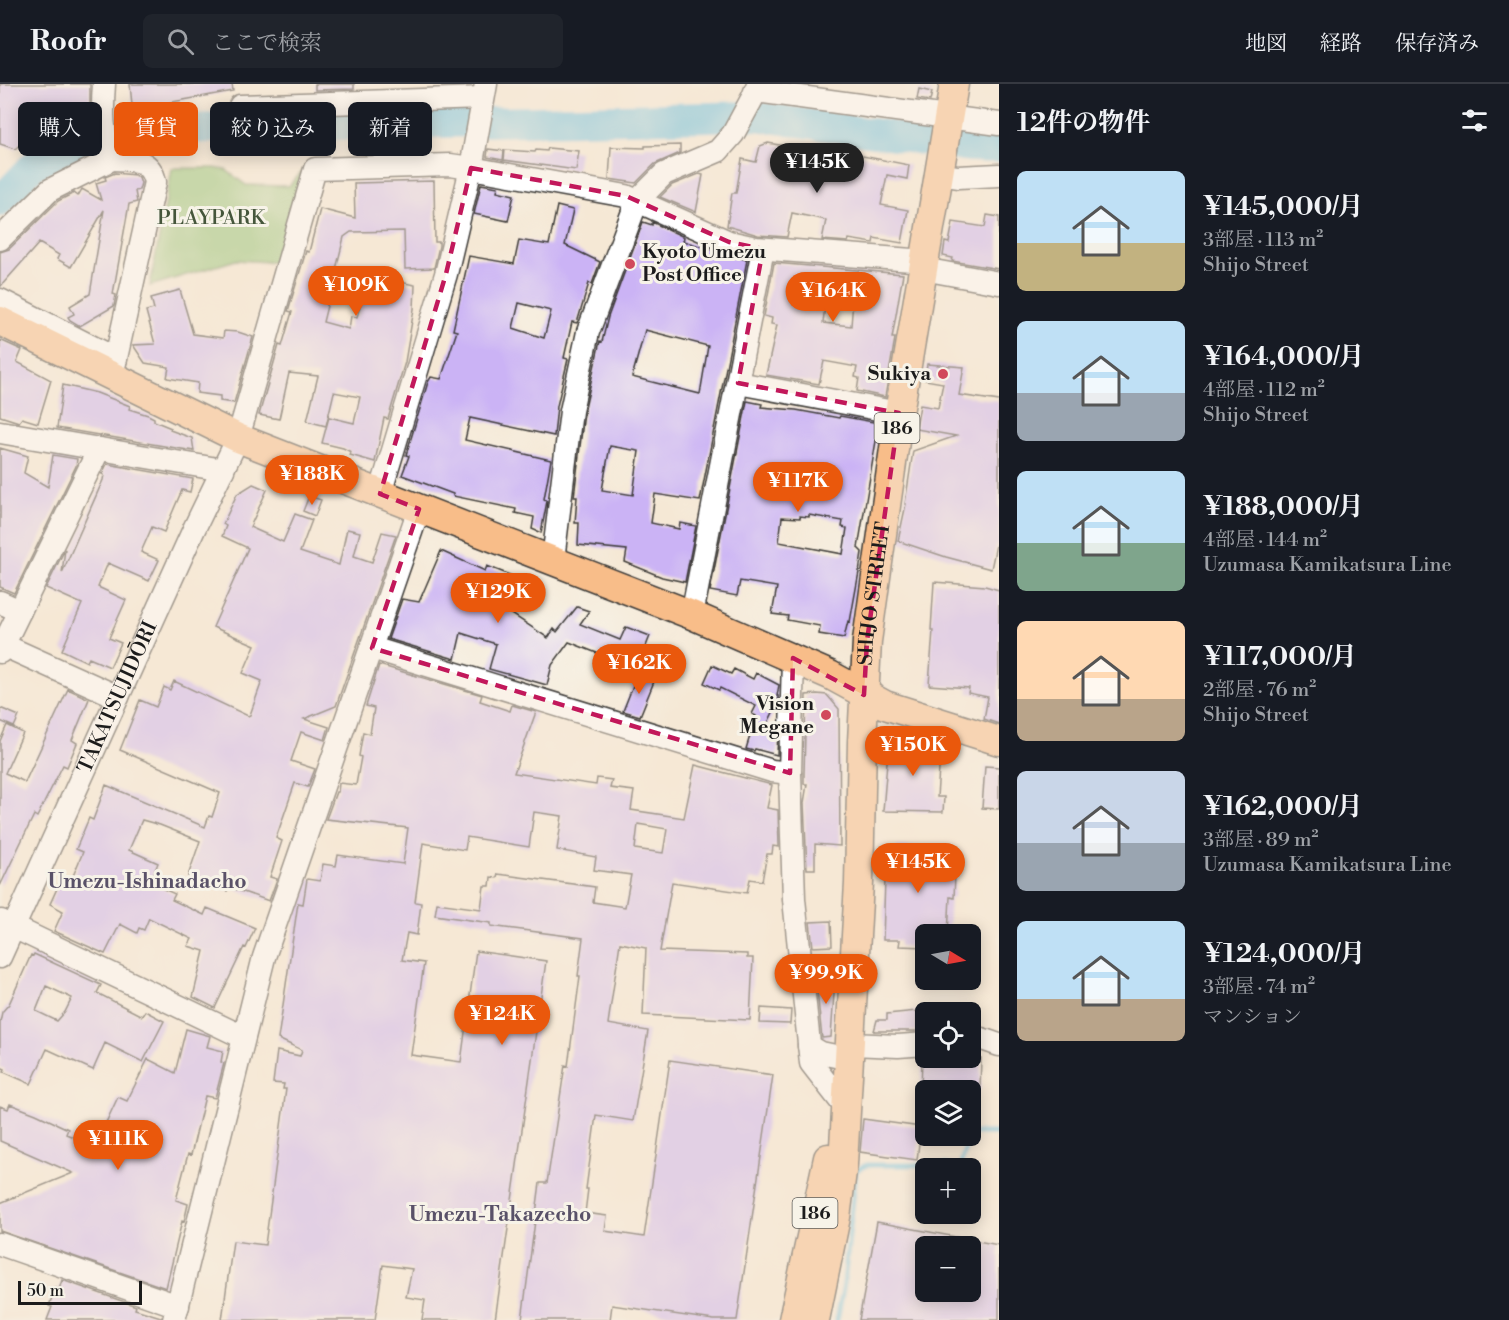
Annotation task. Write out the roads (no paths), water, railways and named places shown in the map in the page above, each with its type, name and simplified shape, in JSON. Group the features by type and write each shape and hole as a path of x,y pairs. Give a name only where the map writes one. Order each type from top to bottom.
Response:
{"main road":[{"name":"SHIJO STREET","path":"815,1320 836,1217 843,1164 859,883 867,641 899,413 954,84"},
{"path":"0,321 114,368 238,438 692,615 830,675 885,705 999,741"},
{"name":"SHIJO STREET","path":"793,1320 824,1168 846,1108"}],"street":[{"path":"104,84 103,121 110,154"},
{"path":"553,560 571,411 588,332 638,201 664,174 718,151 733,134 756,91 948,122 999,124"},
{"path":"329,102 484,95 471,168 446,274 380,494"},
{"path":"0,240 50,190 110,154 137,160 153,171 156,182 114,368 0,300"},
{"name":"TAKATSUJIDŌRI","path":"0,957 7,924 118,697 238,438 315,169 450,165 471,168"},
{"path":"471,168 626,196 729,242 763,249 924,265 999,283"},
{"path":"940,168 958,177 999,175"},
{"path":"692,615 763,249"},
{"path":"738,383 899,413"},
{"path":"0,432 223,470"},
{"path":"99,449 10,607 2,648 118,697"},
{"path":"0,1244 176,1313 264,957 420,509"},
{"path":"372,648 528,694 772,771 790,772"},
{"path":"792,658 790,772 794,899 811,1063 846,1108"},
{"path":"7,924 243,1037"},
{"path":"981,1039 999,1045"},
{"path":"809,1046 821,1053 915,1045"}],"waterway":[{"path":"0,201 33,166 72,146 129,130 755,116 970,147 999,148"},
{"path":"981,1133 996,1133"},
{"path":"962,1158 966,1146"},
{"path":"837,1320 844,1284 856,1170 867,1165 915,1165"}],"place":[{"name":"Kyoto Umezu Post Office","path":"630,264"},
{"name":"Sukiya","path":"943,374"},
{"name":"Vision Megane","path":"826,715"}],"district":[{"name":"Umezu-Ishinadacho","path":"147,882"},
{"name":"Umezu-Takazecho","path":"500,1215"}],"park label":[{"name":"PLAYPARK","path":"211,218"}]}
